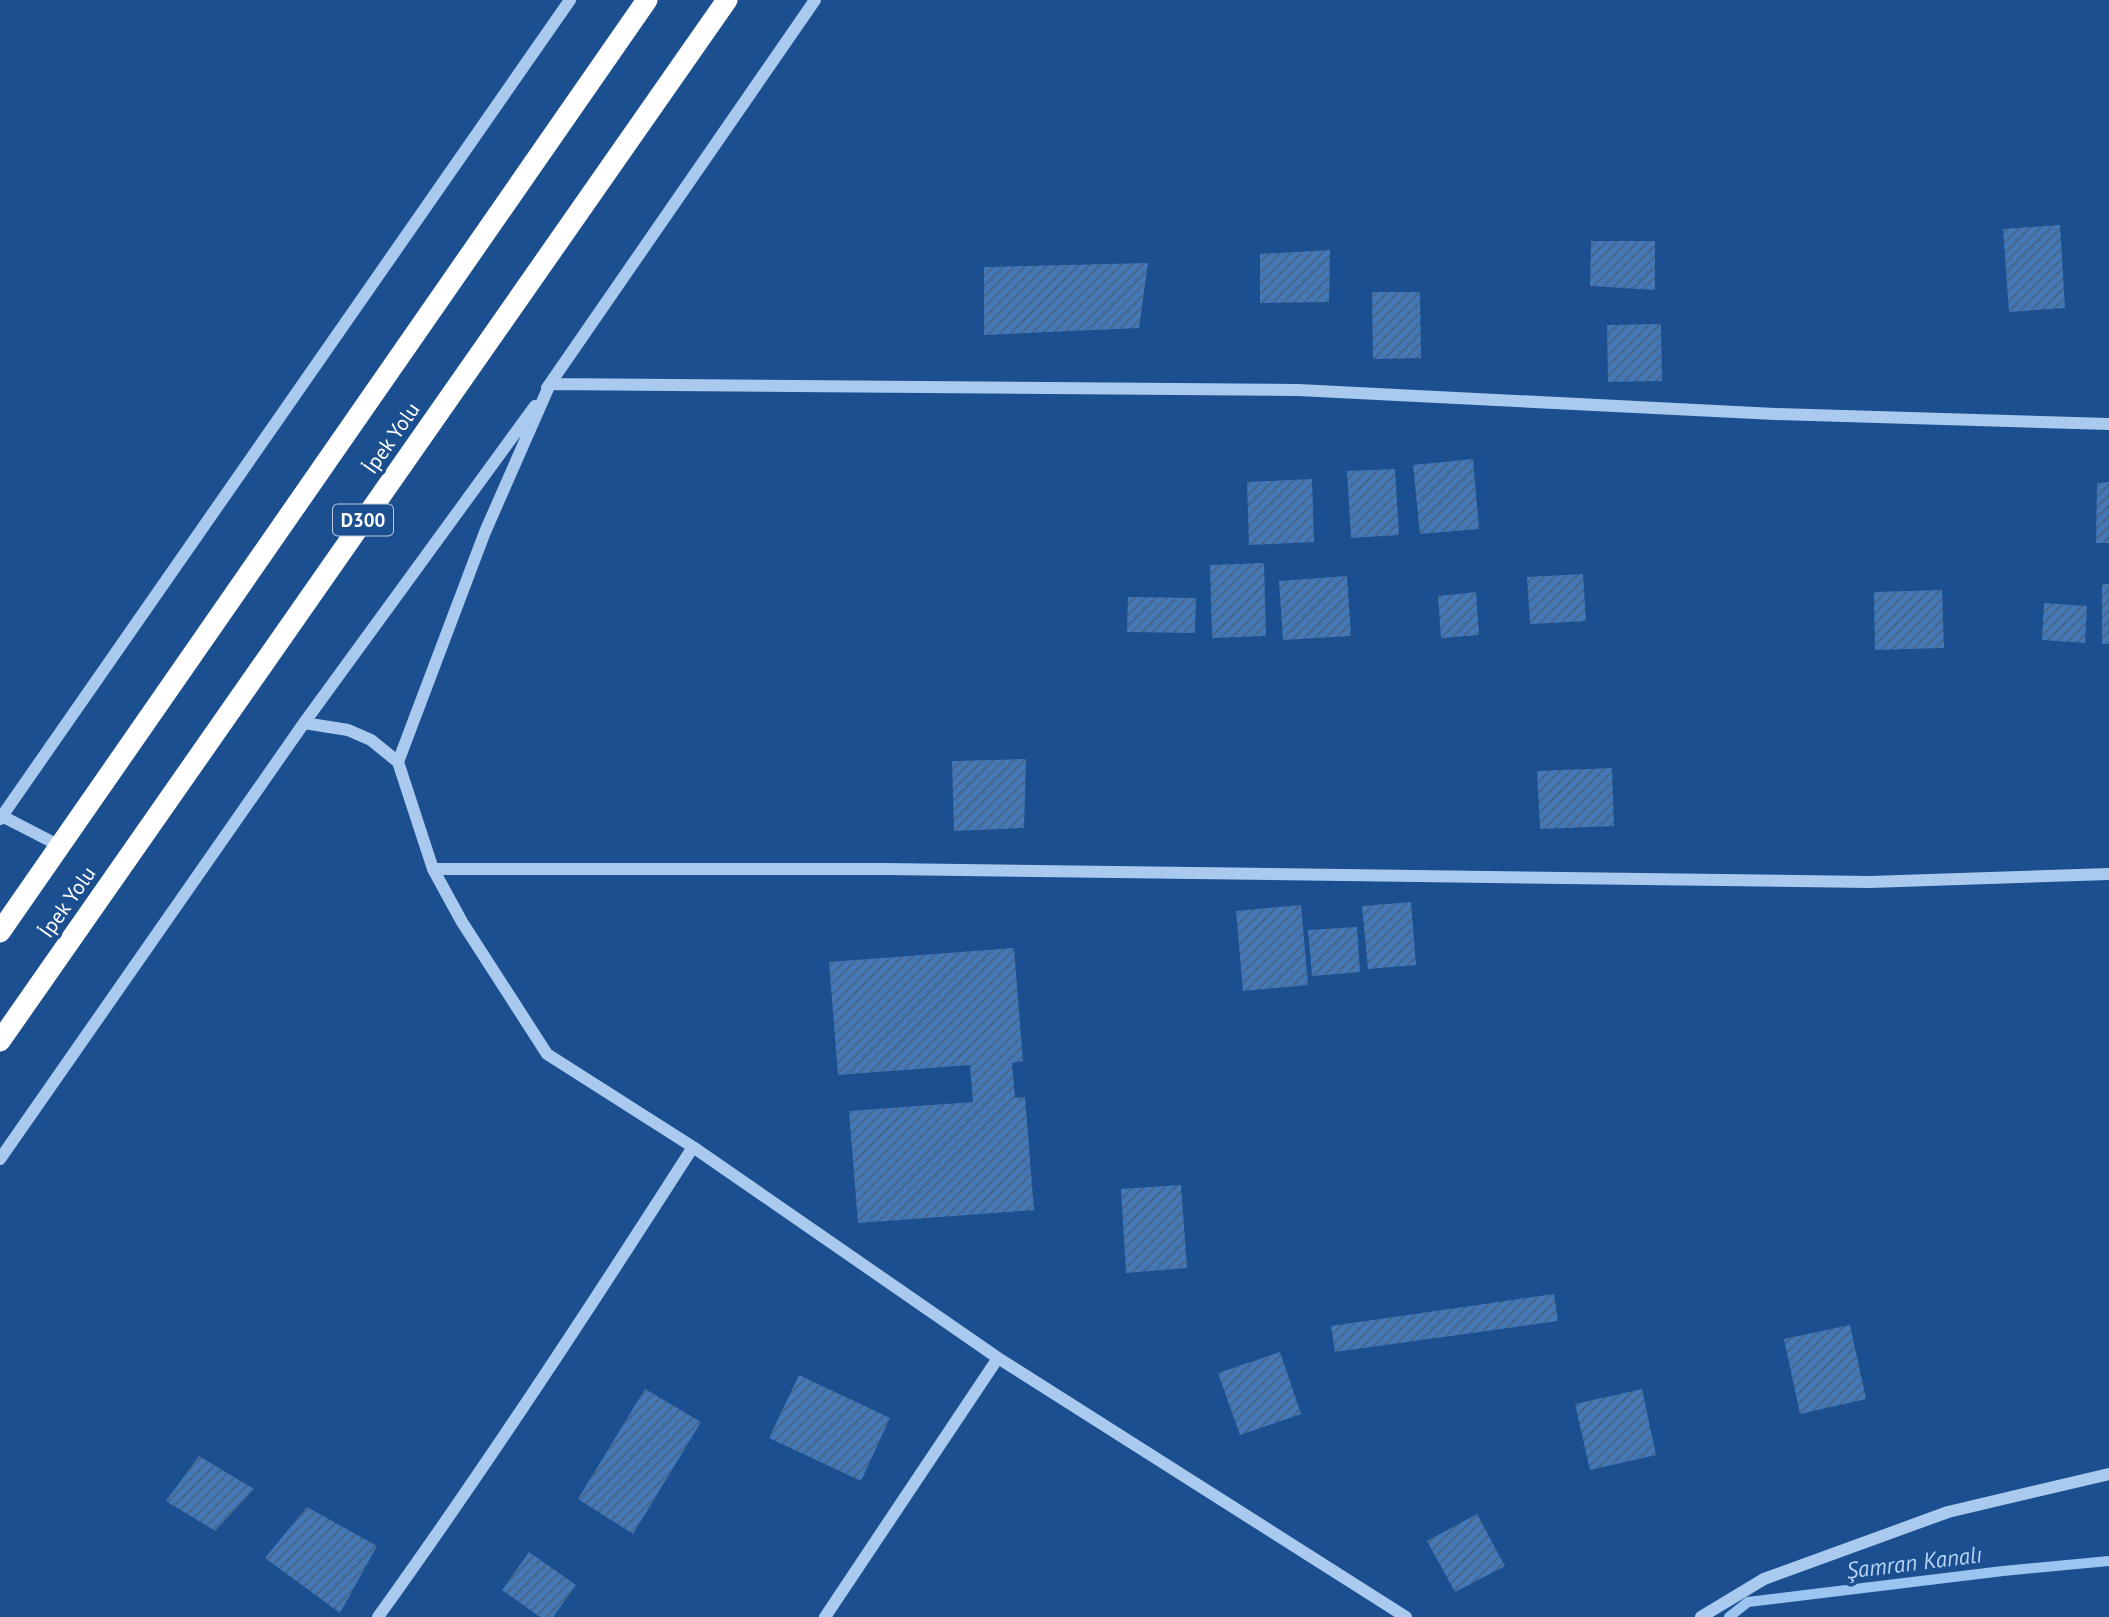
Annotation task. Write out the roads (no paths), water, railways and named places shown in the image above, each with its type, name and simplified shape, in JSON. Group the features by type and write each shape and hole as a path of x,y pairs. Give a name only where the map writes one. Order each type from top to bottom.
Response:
{"highway":[{"name":"İpek Yolu","path":"0,932 647,0"},
{"name":"İpek Yolu","path":"0,1041 727,0"}],"street":[{"path":"60,846 1,817 570,0"},
{"path":"0,1159 304,723 550,384 814,0"},
{"path":"550,384 1298,390 1762,413 2109,424"},
{"path":"398,762 485,532 550,384"},
{"path":"304,723 348,730 371,740 398,762 433,869 462,922 547,1054 693,1147 998,1359 1406,1617"},
{"path":"433,869 886,869 1870,882 2109,874"},
{"path":"378,1617 441,1530 563,1349 693,1147"},
{"path":"825,1617 998,1359"},
{"path":"1701,1617 1764,1579 1948,1512 2109,1474"}],"waterway":[{"name":"Şamran Kanalı","path":"1729,1617 1748,1602 2109,1561"}]}
